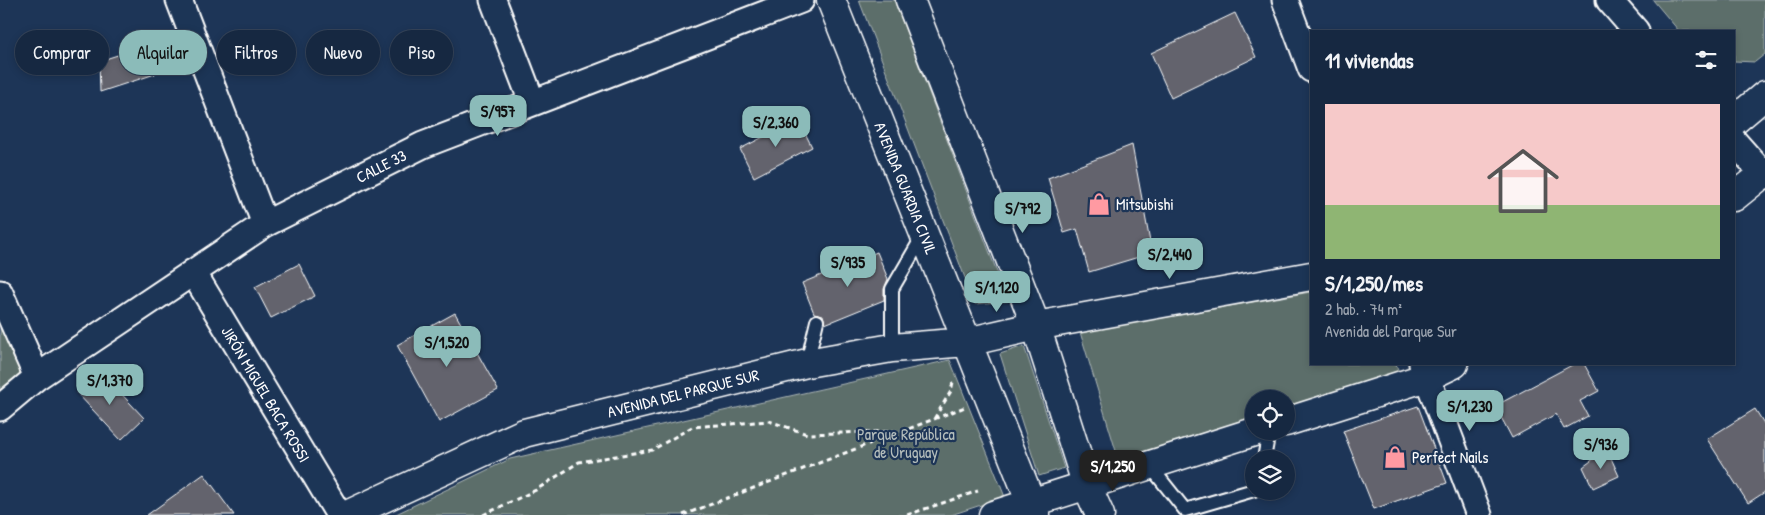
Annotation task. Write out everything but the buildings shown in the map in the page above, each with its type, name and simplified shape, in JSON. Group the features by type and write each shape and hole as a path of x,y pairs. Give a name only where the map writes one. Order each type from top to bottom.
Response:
{"main road":[{"name":"AVENIDA GUARDIA CIVIL","path":"831,0 1034,509"},
{"path":"910,0 1036,326 1088,486 1102,515"},
{"path":"1735,120 1765,95"},
{"path":"1735,196 1764,174"},
{"path":"1036,326 1310,276"},
{"name":"AVENIDA DEL PARQUE SUR","path":"347,515 524,433 807,363 892,348 967,342 1036,326"},
{"path":"1295,419 1425,370 1449,365"},
{"path":"993,515 1034,509 1088,486 1245,435"}],"street":[{"path":"179,0 265,224"},
{"path":"493,0 532,102"},
{"name":"CALLE 33","path":"0,408 37,377 265,224 423,145 801,0"},
{"path":"1285,0 1310,66"},
{"path":"1609,0 1635,30"},
{"path":"1735,142 1764,174"},
{"name":"JIRÓN MIGUEL BACA ROSSI","path":"193,272 339,515"},
{"path":"0,293 37,377"},
{"path":"1425,370 1479,515"}],"lane":[{"path":"892,348 892,289 924,234"},
{"path":"807,363 817,321"},
{"path":"1150,466 1184,513 1245,493"}],"path":[{"path":"934,419 951,391 957,362 967,342"},
{"path":"683,515 989,398"},
{"path":"483,515 536,490 579,462 652,450 692,427 769,421 807,434 903,431"},
{"path":"908,515 1021,477"}],"green space":[{"path":"859,0 894,0 1008,301 975,304"},
{"path":"1653,0 1765,0 1765,54 1755,62 1735,61 1735,30 1678,30"},
{"path":"1310,292 1310,365 1396,365 1400,375 1295,407 1295,390 1245,390 1245,423 1119,461 1080,332"},
{"path":"0,309 29,374 0,397"},
{"path":"1024,346 1064,468 1039,476 1000,354"},
{"name":"Parque República de Uruguay","path":"950,360 1005,497 951,515 394,515 510,459"}],"place":[{"name":"Mitsubishi","path":"1099,204"},
{"name":"Perfect Nails","path":"1395,457"}]}
